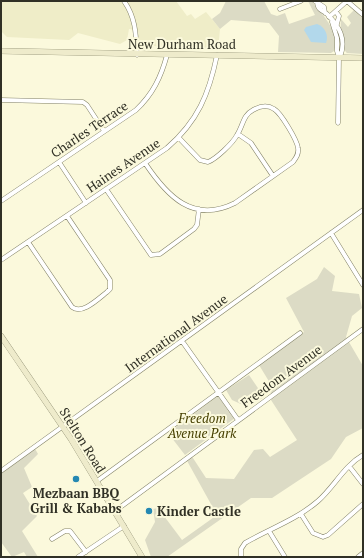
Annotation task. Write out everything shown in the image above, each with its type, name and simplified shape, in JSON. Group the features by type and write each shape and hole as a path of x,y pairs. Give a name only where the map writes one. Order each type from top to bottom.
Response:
{"main road":[{"name":"New Durham Road","path":"1,51 137,55 363,58"},
{"name":"Stelton Road","path":"1,336 63,427 142,557"}],"street":[{"path":"124,1 133,19 136,30 137,55"},
{"path":"280,9 301,1"},
{"path":"329,17 347,1 362,14"},
{"path":"316,2 324,8 325,13 332,22 337,38 337,51 339,57 338,123"},
{"path":"336,12 339,16 337,24 342,40 342,51 339,57"},
{"path":"332,22 337,24"},
{"name":"Charles Terrace","path":"1,201 136,110 146,101 159,80 167,55"},
{"name":"Haines Avenue","path":"1,260 145,163 179,138 201,108 212,78 217,55"},
{"path":"1,100 83,102 87,105 104,131"},
{"path":"145,163 171,196 187,207 200,209 228,207 293,162 298,156 295,140 277,112 264,107 250,112 245,116 238,134 216,157 208,162 200,160 179,138"},
{"path":"238,134 251,143 273,176"},
{"path":"59,162 86,203"},
{"path":"106,189 151,255 160,254 194,229 197,225 200,209"},
{"name":"International Avenue","path":"1,471 363,210"},
{"path":"28,242 72,307 75,310 82,310 107,292 111,282 67,216"},
{"path":"331,233 363,285"},
{"name":"Freedom Avenue","path":"115,511 363,329"},
{"path":"96,481 300,333"},
{"path":"182,341 238,420"},
{"path":"241,557 241,549 245,543 301,514 320,500 349,466 363,455"},
{"path":"349,466 363,484"},
{"path":"301,514 313,533 323,537 363,504"},
{"path":"78,557 124,526"},
{"path":"52,539 65,531 70,530 86,552"},
{"path":"269,531 285,557"},
{"path":"358,557 363,553"}],"shaded area":[{"path":"1,1 176,1 187,16 191,14 195,19 206,12 220,29 218,50 138,45 137,30 129,29 127,40 120,44 78,33 69,40 7,37 1,31"}],"green space":[{"path":"226,1 264,1 271,14 277,16 285,13 289,24 315,15 308,1 312,1 333,31 335,37 334,51 331,53 278,52 279,36 269,23 231,20 220,29 212,19 220,13"},
{"path":"354,10 361,17 363,15 363,54 347,53 343,42 341,19 348,27 351,23 347,17"},
{"path":"324,267 335,276 332,291 359,294 362,308 352,316 346,337 363,366 363,428 346,437 331,459 272,498 251,498 167,557 151,557 145,540 155,522 153,509 158,508 182,540 217,515 186,459 191,455 206,478 234,479 254,450 263,449 270,457 297,440 271,400 270,383 259,365 304,332 286,298 317,279"},
{"path":"249,375 264,397 256,402 243,405 232,400 226,390"},
{"name":"Freedom Avenue Park","path":"218,396 235,418 185,455 168,433"},
{"path":"34,447 38,454 24,468 32,487 23,493 37,516 22,531 38,557 27,557 24,552 12,557 1,542 1,474"}],"water":[{"path":"317,24 326,32 326,43 311,42 304,30 306,27"}],"place":[{"name":"Mezbaan BBQ Grill & Kababs","path":"76,479"},
{"name":"Kinder Castle","path":"149,511"}]}
